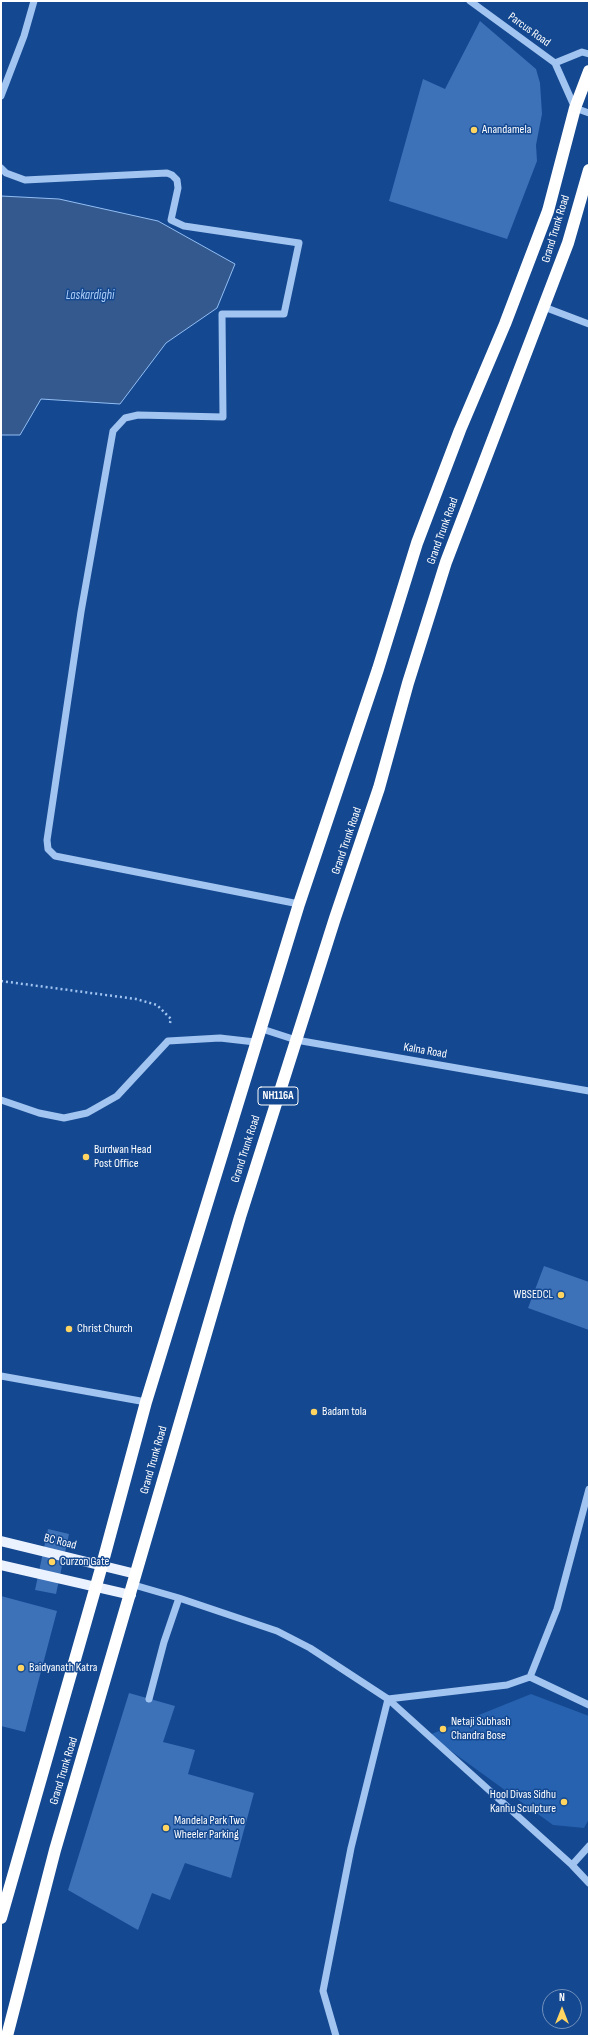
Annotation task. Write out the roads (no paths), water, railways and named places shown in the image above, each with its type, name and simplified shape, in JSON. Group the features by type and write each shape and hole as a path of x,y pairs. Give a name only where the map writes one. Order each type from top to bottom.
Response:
{"highway":[{"name":"Grand Trunk Road","path":"1,1918 102,1565 146,1402 259,1028 378,670 417,543 460,430 505,324 548,211 575,108 589,71"},
{"name":"Grand Trunk Road","path":"7,2036 55,1850 134,1585 240,1217 296,1040 379,788 408,683 446,562 568,243 589,170"}],"main road":[{"name":"BC Road","path":"1,1541 102,1565 134,1585"},
{"path":"1,1564 96,1586 134,1585"}],"street":[{"path":"1,96 24,36 34,1"},
{"name":"Parcus Road","path":"470,1 556,63 575,108"},
{"name":"Parcus Road","path":"556,63 582,52 589,54"},
{"path":"575,108 589,113"},
{"path":"1,168 6,173 25,180 167,173 172,175 177,180 178,188 172,220 184,226 299,243 284,314 222,314 223,417 138,415 124,418 113,431 81,612 47,825 47,840 48,849 55,856 299,904"},
{"path":"544,307 589,324"},
{"name":"Kalna Road","path":"259,1028 296,1040 589,1091"},
{"path":"1,1100 39,1113 64,1118 87,1113 117,1096 168,1041 220,1038 255,1042"},
{"path":"1,1376 146,1402"},
{"path":"530,1678 557,1609 589,1489"},
{"path":"134,1585 179,1598 277,1631 310,1648 388,1699 572,1865 589,1884"},
{"path":"149,1699 164,1642 179,1598"},
{"path":"388,1699 507,1685 530,1678 589,1705"},
{"path":"336,2036 323,1992 351,1848 388,1699"},
{"path":"572,1865 589,1846"}],"water":[{"name":"Laskardighi","path":"1,196 59,199 158,221 235,264 217,308 166,343 120,404 41,399 20,435 1,435"}],"place":[{"name":"Anandamela","path":"474,130"},
{"name":"Burdwan Head Post Office","path":"86,1157"},
{"name":"WBSEDCL","path":"561,1295"},
{"name":"Christ Church","path":"69,1329"},
{"name":"Badam tola","path":"314,1412"},
{"name":"Curzon Gate","path":"52,1562"},
{"name":"Baidyanath Katra","path":"21,1668"},
{"name":"Netaji Subhash Chandra Bose","path":"443,1729"},
{"name":"Hool Divas Sidhu Kanhu Sculpture","path":"564,1802"},
{"name":"Mandela Park Two Wheeler Parking","path":"166,1828"}]}
